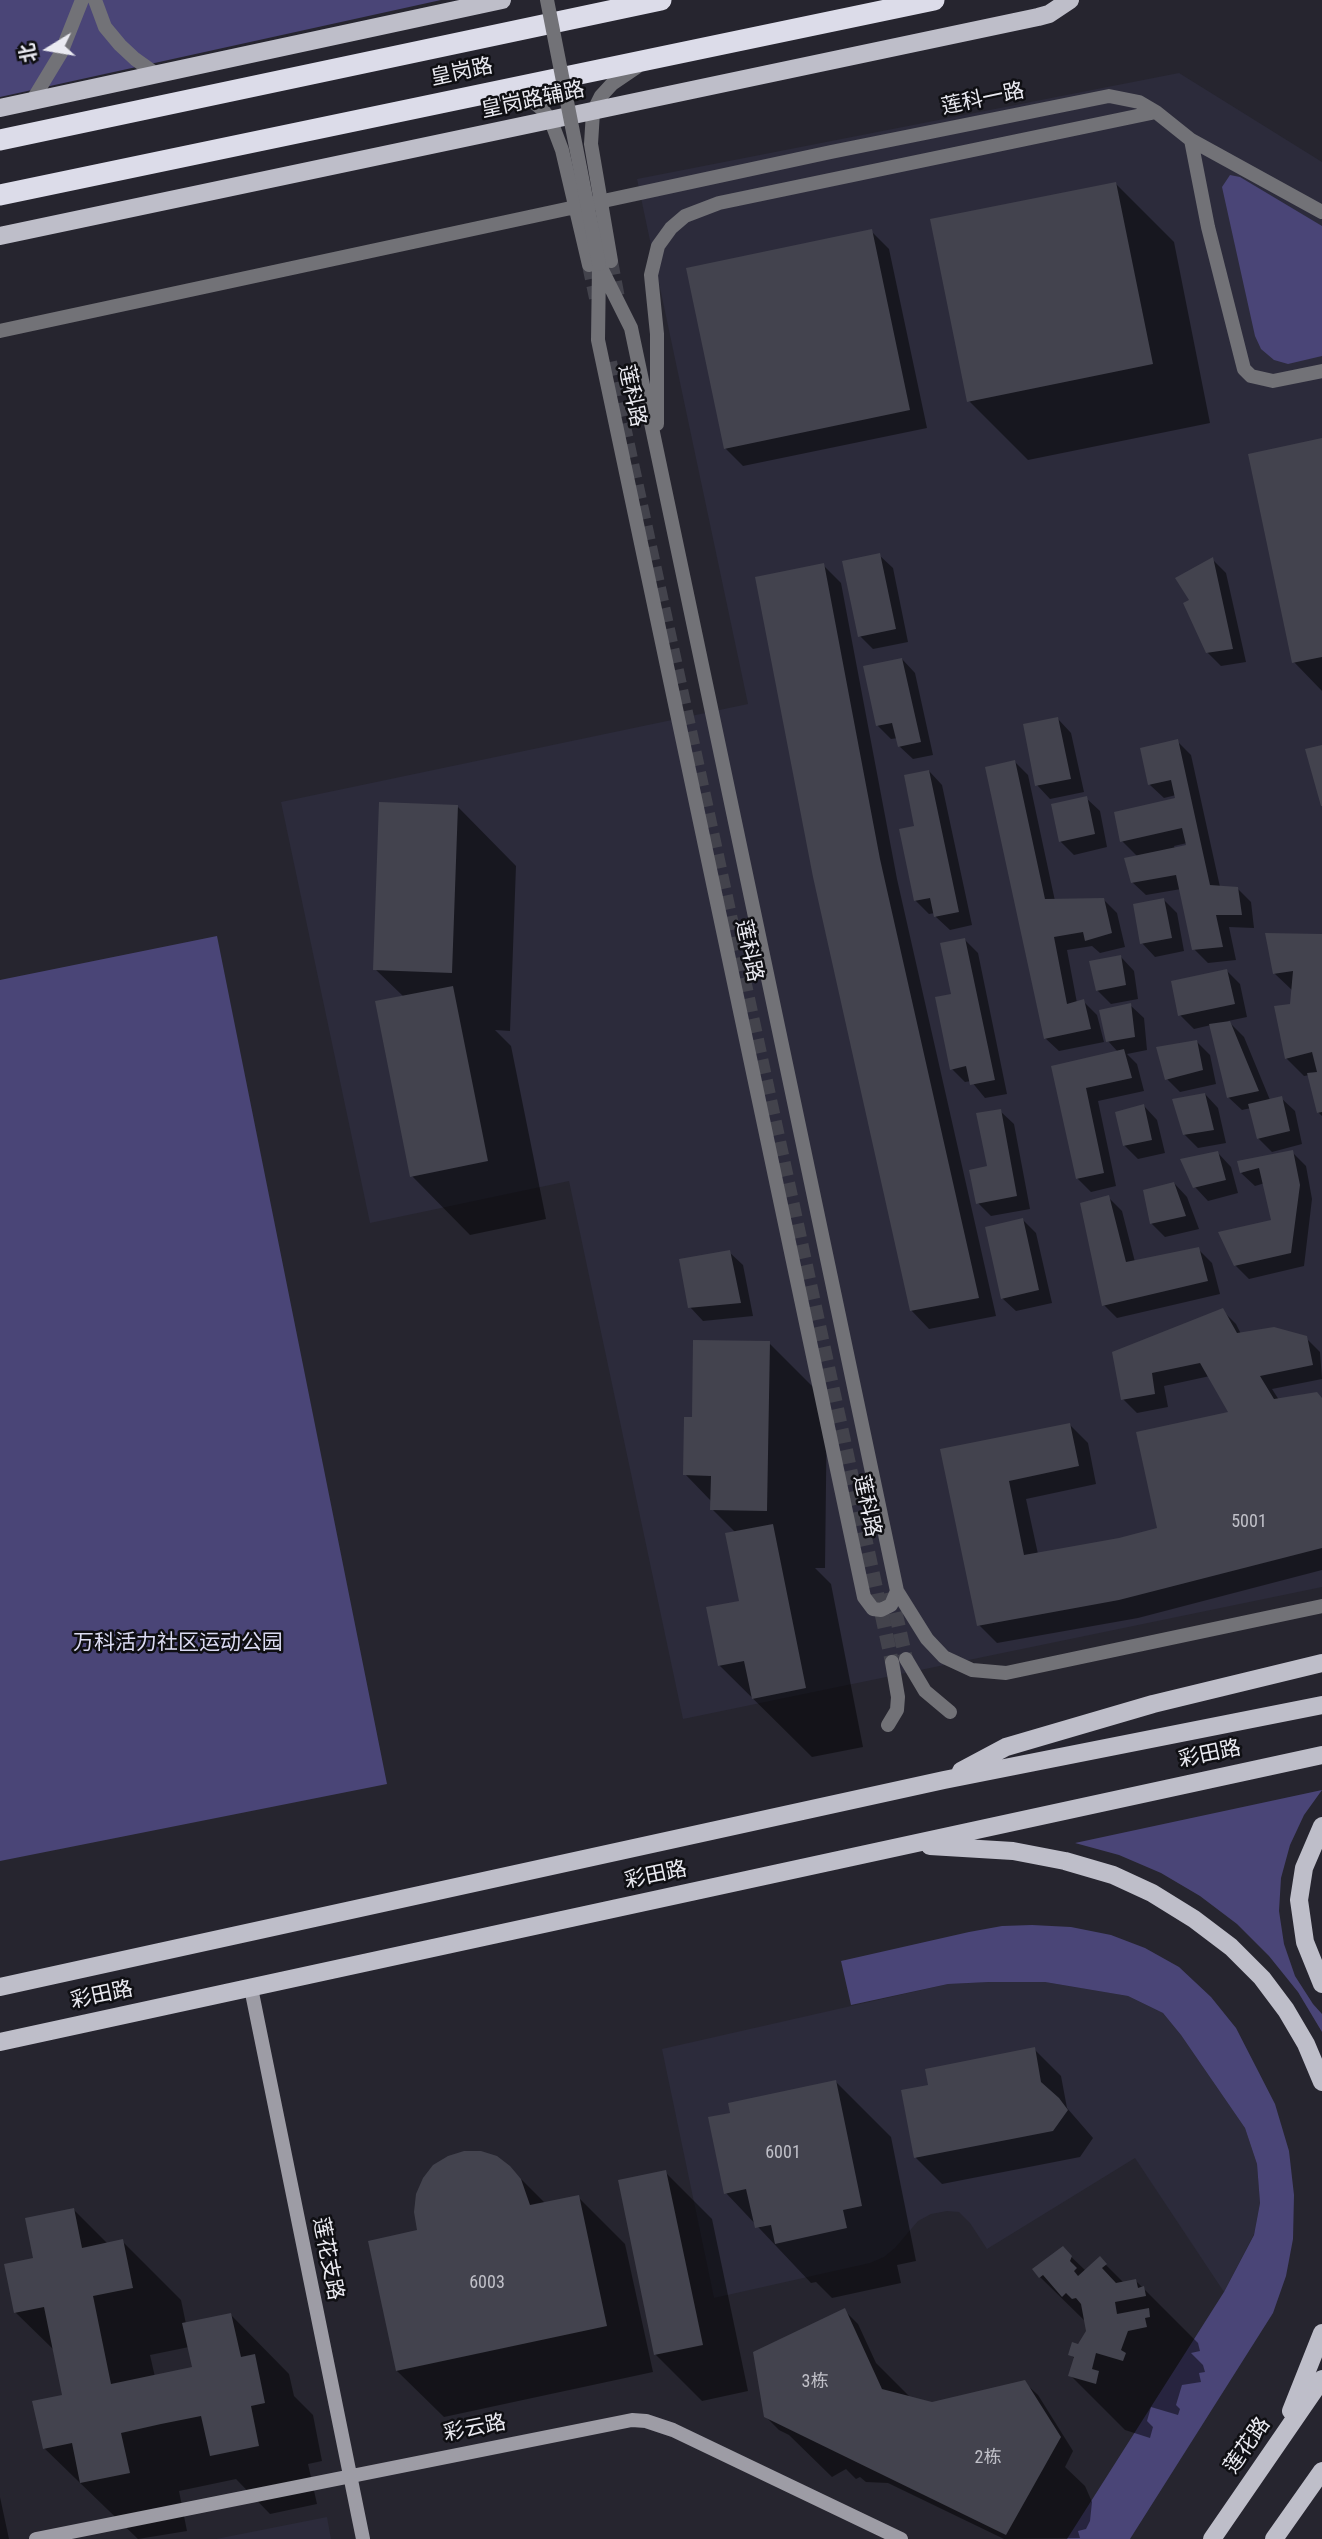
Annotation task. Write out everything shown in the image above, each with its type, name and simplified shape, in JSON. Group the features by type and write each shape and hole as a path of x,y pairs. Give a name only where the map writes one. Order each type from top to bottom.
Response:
{"highway":[{"name":"皇岗路","path":"0,140 661,0"},
{"name":"皇岗路","path":"0,195 934,0"}],"main road":[{"path":"0,107 502,0"},
{"name":"皇岗路辅路","path":"0,236 1038,17 1049,14 1070,0"},
{"path":"944,1780 1006,1747 1153,1704 1322,1662"},
{"name":"彩田路","path":"0,1987 944,1780 1322,1705"},
{"name":"彩田路","path":"0,2042 1322,1755"},
{"path":"1322,1826 1304,1868 1299,1900 1305,1942 1322,1984"},
{"path":"909,1845 1013,1851 1065,1861 1113,1875 1152,1893 1194,1919 1231,1947 1262,1978 1307,2044 1322,2082"},
{"path":"1277,2444 1322,2333"},
{"name":"莲花路","path":"1212,2539 1322,2379"},
{"path":"1274,2539 1322,2471"}],"street":[{"path":"32,101 61,53 82,0"},
{"path":"95,0 105,26 113,36 135,59 156,74"},
{"name":"莲科路","path":"547,0 600,263"},
{"path":"593,112 601,96 612,84 627,72 652,59"},
{"name":"莲科路","path":"479,95 517,94 542,109 551,121 562,150 576,208 631,328 897,1591 927,1639 944,1657 972,1670 1006,1673 1322,1606"},
{"name":"莲科一路","path":"0,331 1096,97 1124,98 1156,112 1191,140 1322,212"},
{"name":"莲科路","path":"593,112 591,144 600,203 598,340 864,1597 873,1609 881,1610 891,1605 897,1591"},
{"path":"657,447 657,334 651,275 658,246 671,228 685,216 719,203 1156,112"},
{"path":"1191,140 1208,227 1244,369 1251,376 1273,381 1322,371"},
{"path":"888,1725 897,1710 899,1660 925,1691 950,1712"},
{"name":"莲花支路","path":"251,1988 363,2539"},
{"name":"彩云路","path":"36,2539 65,2536 618,2421 646,2421 673,2430 901,2539"}],"shaded area":[{"path":"1179,73 1322,162 1322,1587 683,1719 569,1181 370,1223 281,802 748,704 637,179"},
{"path":"1045,1982 1128,1996 1163,2013 1181,2035 1245,2128 1257,2164 1260,2203 1254,2234 1224,2292 1135,2158 987,2249 970,2223 959,2212 947,2211 931,2214 918,2221 895,2248 870,2263 714,2298 662,2049 948,1984"},
{"path":"327,2517 331,2539 216,2539"}],"green space":[{"path":"0,0 441,0 0,97"},
{"path":"1230,175 1240,177 1322,226 1322,356 1288,364 1274,360 1261,349 1255,336 1222,187"},
{"name":"万科活力社区运动公园","path":"217,936 387,1784 0,1861 0,980"},
{"path":"1322,1790 1304,1815 1290,1845 1281,1878 1279,1911 1284,1944 1295,1976 1322,2014 1322,2032 1298,1992 1269,1956 1237,1924 1200,1896 1161,1873 1119,1855 1075,1843"},
{"path":"1002,1926 1071,1927 1111,1935 1145,1948 1179,1967 1211,1997 1236,2028 1275,2104 1289,2151 1294,2195 1293,2239 1286,2276 1273,2313 1130,2539 1067,2539 1224,2292 1254,2235 1260,2203 1257,2164 1245,2128 1163,2013 1128,1996 1045,1982 989,1982 948,1984 851,2005 841,1961 969,1932"}],"building":[{"path":"1116,182 1153,364 967,402 930,219"},
{"path":"872,229 910,410 724,449 686,268"},
{"path":"1322,438 1322,657 1292,663 1248,454"},
{"path":"880,553 896,629 858,637 842,561"},
{"path":"1213,557 1233,649 1206,653 1183,603 1189,600 1175,578"},
{"path":"824,563 880,859 979,1298 910,1311 813,877 755,577"},
{"path":"902,658 921,742 898,747 892,723 876,726 863,666"},
{"path":"1058,717 1071,779 1035,786 1023,724"},
{"path":"1178,739 1210,885 1238,887 1242,915 1216,915 1223,947 1192,950 1176,875 1131,883 1124,858 1186,845 1182,828 1120,842 1114,812 1175,798 1171,780 1148,785 1140,748"},
{"path":"1322,745 1322,806 1321,806 1305,749"},
{"path":"1015,760 1045,899 1104,898 1112,933 1085,941 1083,932 1054,937 1067,1004 1084,999 1091,1029 1044,1039 985,767"},
{"path":"929,770 959,912 934,917 930,898 914,901 899,829 914,826 904,775"},
{"path":"1087,796 1095,834 1059,842 1051,804"},
{"path":"379,802 458,805 452,973 373,970"},
{"path":"1164,898 1172,938 1140,944 1133,904"},
{"path":"1265,933 1322,934 1322,1112 1317,1113 1307,1073 1317,1072 1312,1052 1285,1059 1274,1006 1290,1004 1293,971 1273,974"},
{"path":"965,938 995,1080 970,1085 966,1066 950,1070 935,997 951,994 940,943"},
{"path":"1121,955 1126,985 1096,991 1089,961"},
{"path":"1227,969 1235,1004 1178,1016 1171,981"},
{"path":"453,986 488,1161 410,1177 375,1001"},
{"path":"1131,1003 1135,1037 1106,1042 1099,1010"},
{"path":"1230,1021 1259,1091 1227,1098 1209,1024"},
{"path":"1197,1040 1203,1070 1165,1080 1156,1047"},
{"path":"1124,1049 1132,1078 1086,1088 1104,1173 1076,1179 1051,1066"},
{"path":"1205,1093 1214,1130 1183,1135 1172,1099"},
{"path":"1282,1096 1290,1131 1257,1139 1248,1104"},
{"path":"1144,1104 1152,1140 1123,1146 1115,1112"},
{"path":"1001,1109 1017,1196 976,1204 969,1170 987,1166 976,1113"},
{"path":"1293,1150 1300,1185 1291,1253 1234,1266 1218,1232 1271,1220 1259,1168 1240,1173 1237,1161"},
{"path":"1218,1151 1226,1180 1193,1188 1180,1159"},
{"path":"1174,1182 1186,1216 1150,1224 1143,1190"},
{"path":"1109,1195 1126,1262 1199,1247 1208,1281 1102,1306 1080,1203"},
{"path":"1023,1218 1039,1290 1001,1299 985,1227"},
{"path":"730,1250 741,1303 688,1308 679,1259"},
{"path":"1223,1308 1237,1333 1274,1327 1307,1336 1313,1365 1260,1376 1274,1399 1317,1392 1322,1398 1322,1548 1119,1600 977,1626 940,1449 1070,1423 1079,1466 1009,1481 1024,1555 1119,1538 1157,1528 1136,1432 1228,1412 1200,1363 1152,1373 1155,1394 1121,1400 1112,1352"},
{"path":"693,1340 770,1341 767,1511 710,1510 711,1476 683,1475 684,1417 692,1417"},
{"path":"773,1524 806,1688 752,1699 744,1661 718,1666 706,1607 739,1601 725,1533"},
{"path":"1035,2047 1041,2082 1068,2110 1053,2131 914,2158 901,2090 928,2085 925,2069"},
{"path":"836,2080 862,2206 843,2210 847,2228 775,2244 771,2225 755,2228 746,2189 724,2194 708,2117 730,2113 728,2103"},
{"path":"464,2151 481,2151 497,2156 510,2166 521,2179 530,2205 579,2195 607,2326 396,2371 368,2241 417,2230 414,2212 416,2194 423,2178 433,2165"},
{"path":"666,2170 703,2345 654,2355 618,2180"},
{"path":"74,2208 82,2248 123,2239 133,2288 93,2296 111,2384 192,2367 182,2323 231,2313 241,2357 255,2354 265,2403 251,2406 259,2446 210,2456 201,2416 161,2424 121,2433 130,2473 80,2483 72,2443 43,2449 32,2401 62,2395 44,2307 14,2313 4,2264 33,2258 25,2218"},
{"path":"1063,2246 1072,2256 1070,2261 1077,2268 1074,2271 1078,2276 1100,2256 1107,2264 1102,2268 1116,2283 1136,2279 1138,2288 1144,2286 1146,2296 1115,2302 1117,2314 1149,2308 1150,2317 1145,2318 1147,2327 1128,2331 1121,2350 1126,2353 1123,2361 1096,2353 1092,2369 1099,2371 1096,2384 1068,2376 1074,2357 1068,2355 1072,2342 1078,2344 1086,2331 1081,2304 1066,2293 1062,2297 1043,2275 1039,2278 1032,2269"},
{"path":"845,2308 882,2389 932,2402 1025,2380 1061,2437 1006,2535 764,2417 753,2352"}],"tunnel":[{"path":"611,261 618,298"},
{"path":"589,265 596,298"},
{"path":"610,362 892,1662"},
{"path":"891,1592 906,1659"}]}
